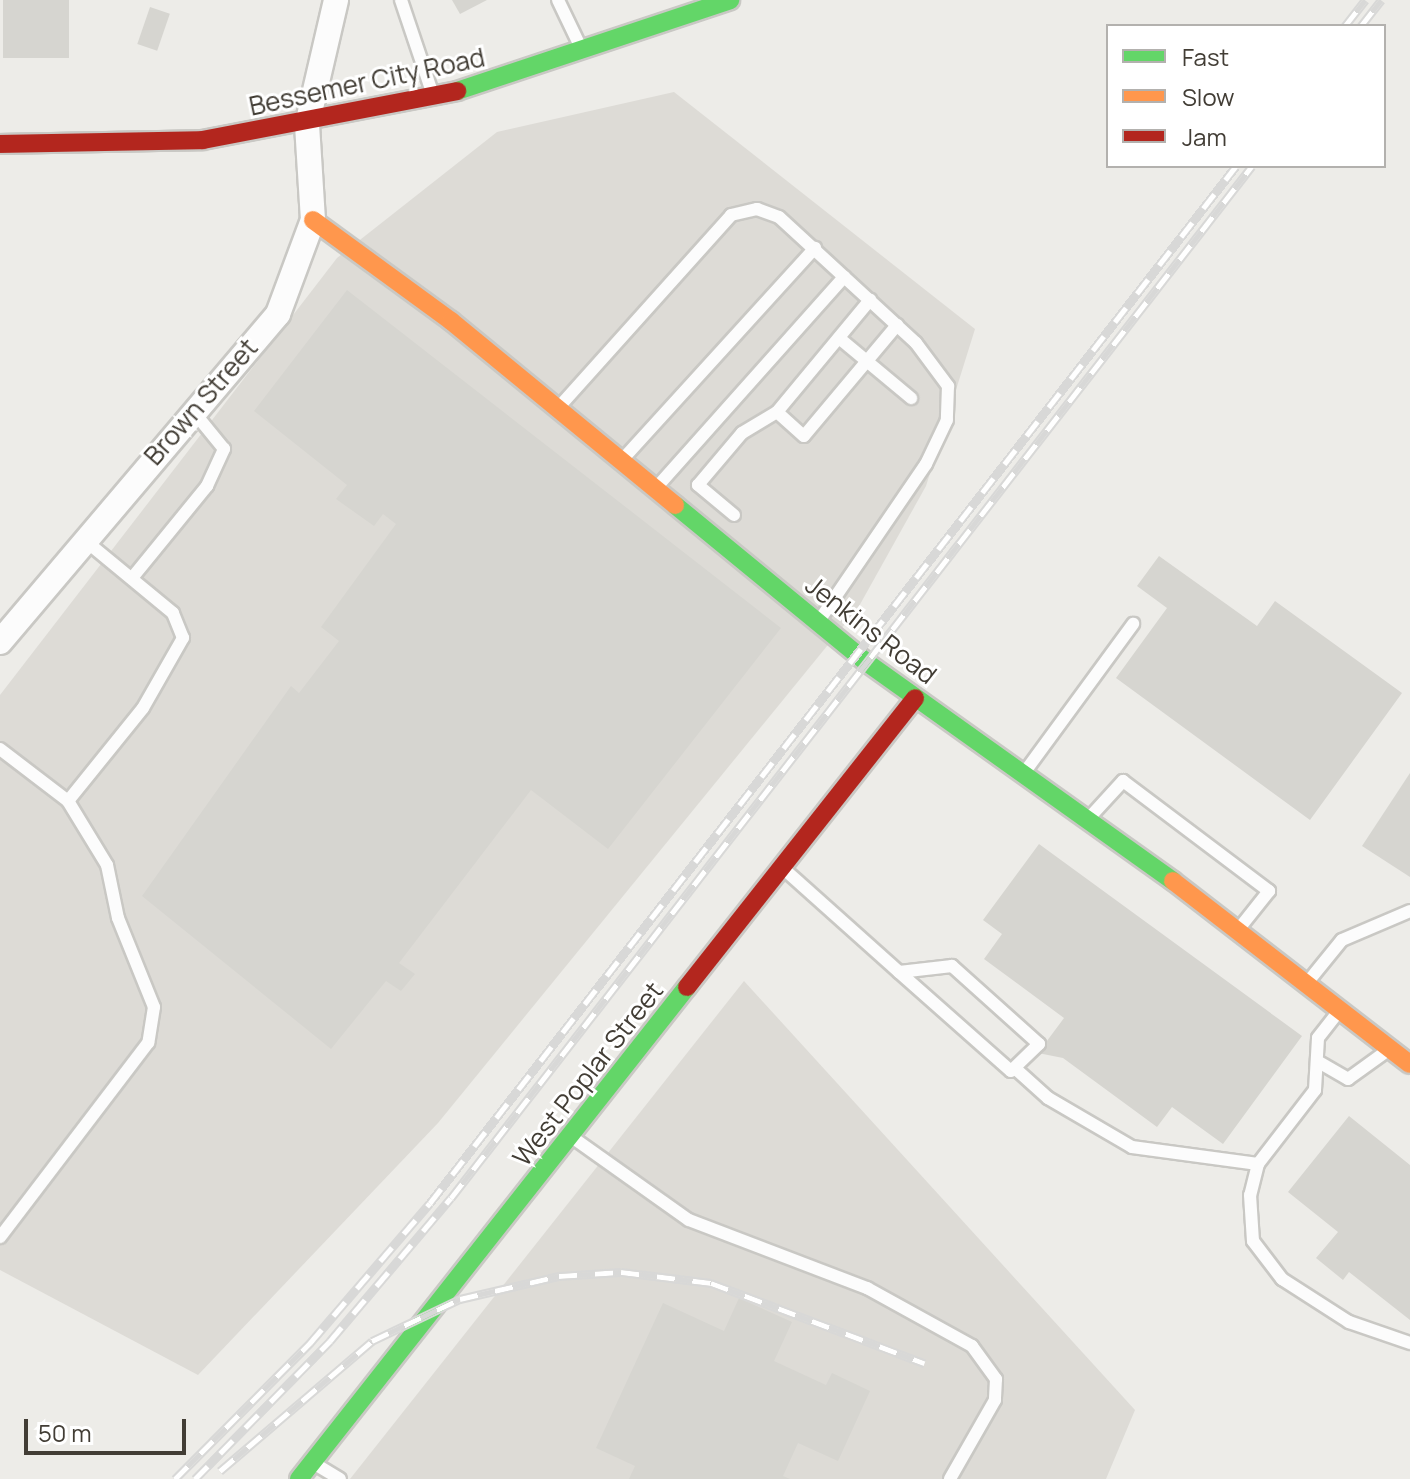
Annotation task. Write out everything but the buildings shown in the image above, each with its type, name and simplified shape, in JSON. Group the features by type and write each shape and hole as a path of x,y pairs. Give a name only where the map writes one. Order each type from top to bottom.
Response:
{"street":[{"name":"Brown Street","path":"0,642 82,538 278,314 313,220 307,125 336,0"},
{"name":"Bessemer City Road","path":"0,144 203,140 307,125 434,96 585,56 688,19 730,0"},
{"name":"Jenkins Road","path":"313,220 557,410 817,623 915,698 1024,773 1238,930 1410,1064"},
{"name":"West Poplar Street","path":"299,1479 572,1137 915,698"}],"lane":[{"path":"401,0 434,96"},
{"path":"558,0 585,56"},
{"path":"677,0 688,19"},
{"path":"557,410 731,215 757,209 779,217 897,325 948,386 947,420 879,542 817,623"},
{"path":"620,462 815,248"},
{"path":"654,491 844,277"},
{"path":"734,515 698,485 742,433 777,412 870,300"},
{"path":"777,412 804,436 897,325"},
{"path":"839,338 911,398"},
{"path":"132,578 207,486 224,449 193,411"},
{"path":"68,801 143,708 183,638 173,613 82,538"},
{"path":"1024,773 1133,624"},
{"path":"0,749 68,801 107,865 118,918 154,1007 148,1043 0,1237"},
{"path":"1088,819 1123,781 1269,891 1238,930"},
{"path":"782,868 1048,1098 1132,1147 1258,1164"},
{"path":"1307,983 1342,940 1410,911"},
{"path":"899,972 952,966 1038,1037 1018,1071"},
{"path":"1341,1009 1318,1038 1315,1090 1258,1164 1249,1205 1253,1241 1282,1279 1349,1322 1410,1343"},
{"path":"1317,1061 1348,1079 1390,1047"},
{"path":"572,1137 689,1220 867,1288 972,1346 996,1379 995,1400 950,1479"},
{"path":"312,1462 340,1479"}],"shaded area":[{"path":"674,92 975,329 926,486 858,608 438,1123 198,1375 0,1270 0,695 337,258 497,132"},
{"path":"744,981 1135,1410 1106,1479 350,1479"}],"railway":[{"path":"1347,24 1365,0"},
{"path":"1363,24 1381,0"},
{"path":"175,1479 310,1343 430,1203 1234,168"},
{"path":"195,1479 330,1341 451,1198 1250,168"},
{"path":"220,1471 372,1341 460,1299 559,1276 621,1272 711,1283 924,1363"}],"traffic: fast":[{"path":"457,91 730,0"},
{"path":"675,505 866,662 1173,881"},
{"path":"299,1479 687,987"}],"traffic: slow":[{"path":"313,220 451,321 675,505"},
{"path":"1173,881 1410,1064"}],"traffic: jam":[{"path":"0,144 203,140 457,91"},
{"path":"687,987 915,698"}]}
